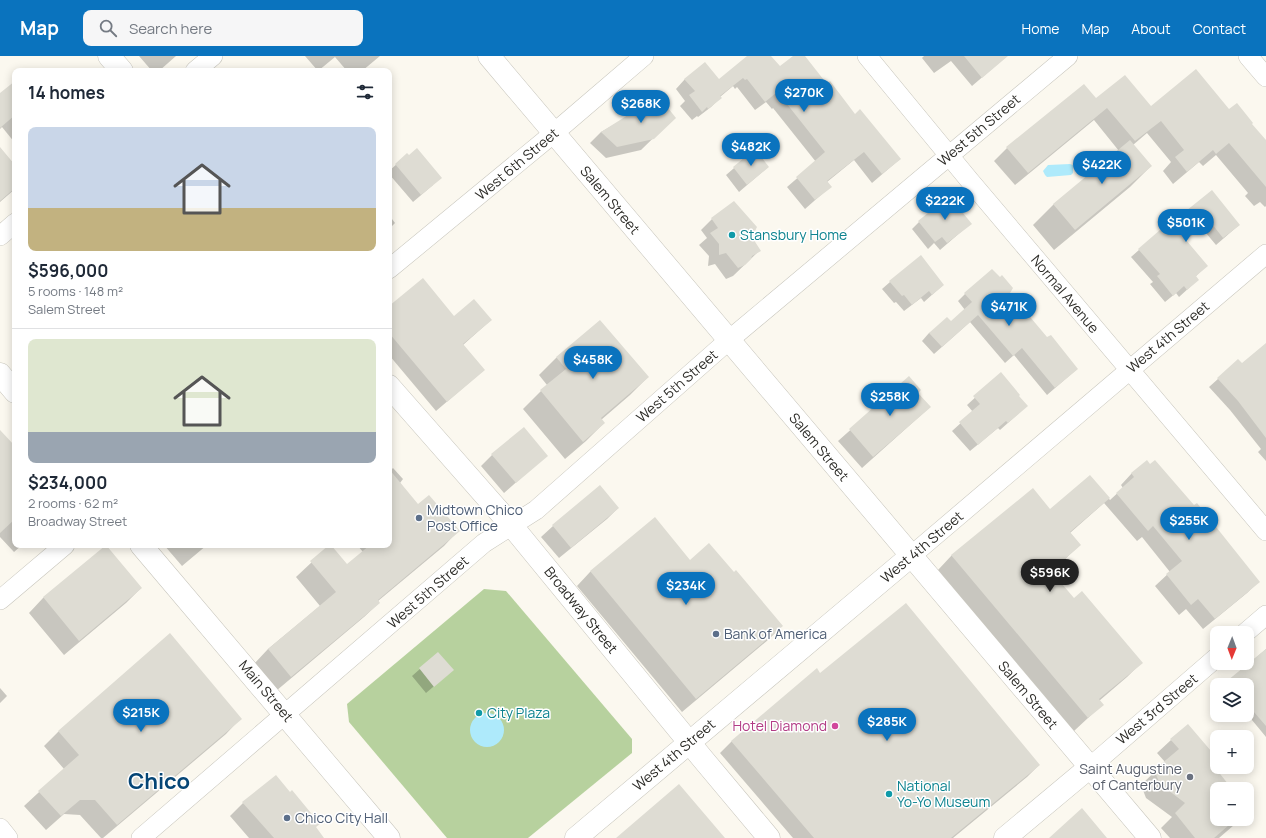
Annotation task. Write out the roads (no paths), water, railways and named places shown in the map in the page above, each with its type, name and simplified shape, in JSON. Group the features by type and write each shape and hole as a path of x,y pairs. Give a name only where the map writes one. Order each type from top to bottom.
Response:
{"street":[{"path":"109,56 119,68"},
{"path":"199,68 213,56"},
{"name":"Salem Street","path":"489,56 1150,838"},
{"name":"West 6th Street","path":"392,267 554,133 644,56"},
{"name":"Normal Avenue","path":"867,56 975,187 1266,531"},
{"name":"West 5th Street","path":"141,838 286,715 482,545 536,510 729,340 1068,56"},
{"path":"1248,56 1266,77"},
{"path":"0,236 12,226"},
{"name":"West 4th Street","path":"576,838 1266,254"},
{"path":"0,374 12,388"},
{"name":"Broadway Street","path":"392,389 512,526 769,838"},
{"path":"0,600 61,548"},
{"name":"Main Street","path":"144,548 389,838"},
{"path":"1254,626 1266,616"},
{"name":"West 3rd Street","path":"1005,838 1210,663"},
{"path":"0,828 8,838"}],"water":[{"path":"1048,165 1073,165 1073,173 1071,175 1047,177 1043,171"},
{"path":"484,713 490,713 494,714 501,720 504,730 503,737 497,744 490,747 484,747 480,746 473,740 470,733 470,727 471,723 477,716"}],"place":[{"name":"Stansbury Home","path":"732,235"},
{"name":"Midtown Chico Post Office","path":"419,518"},
{"name":"Bank of America","path":"716,634"},
{"name":"City Plaza","path":"479,713"},
{"name":"Hotel Diamond","path":"835,726"},
{"name":"Saint Augustine of Canterbury","path":"1190,777"},
{"name":"National Yo-Yo Museum","path":"889,794"},
{"name":"Chico City Hall","path":"287,818"}],"district":[{"name":"Chico","path":"159,781"}]}
